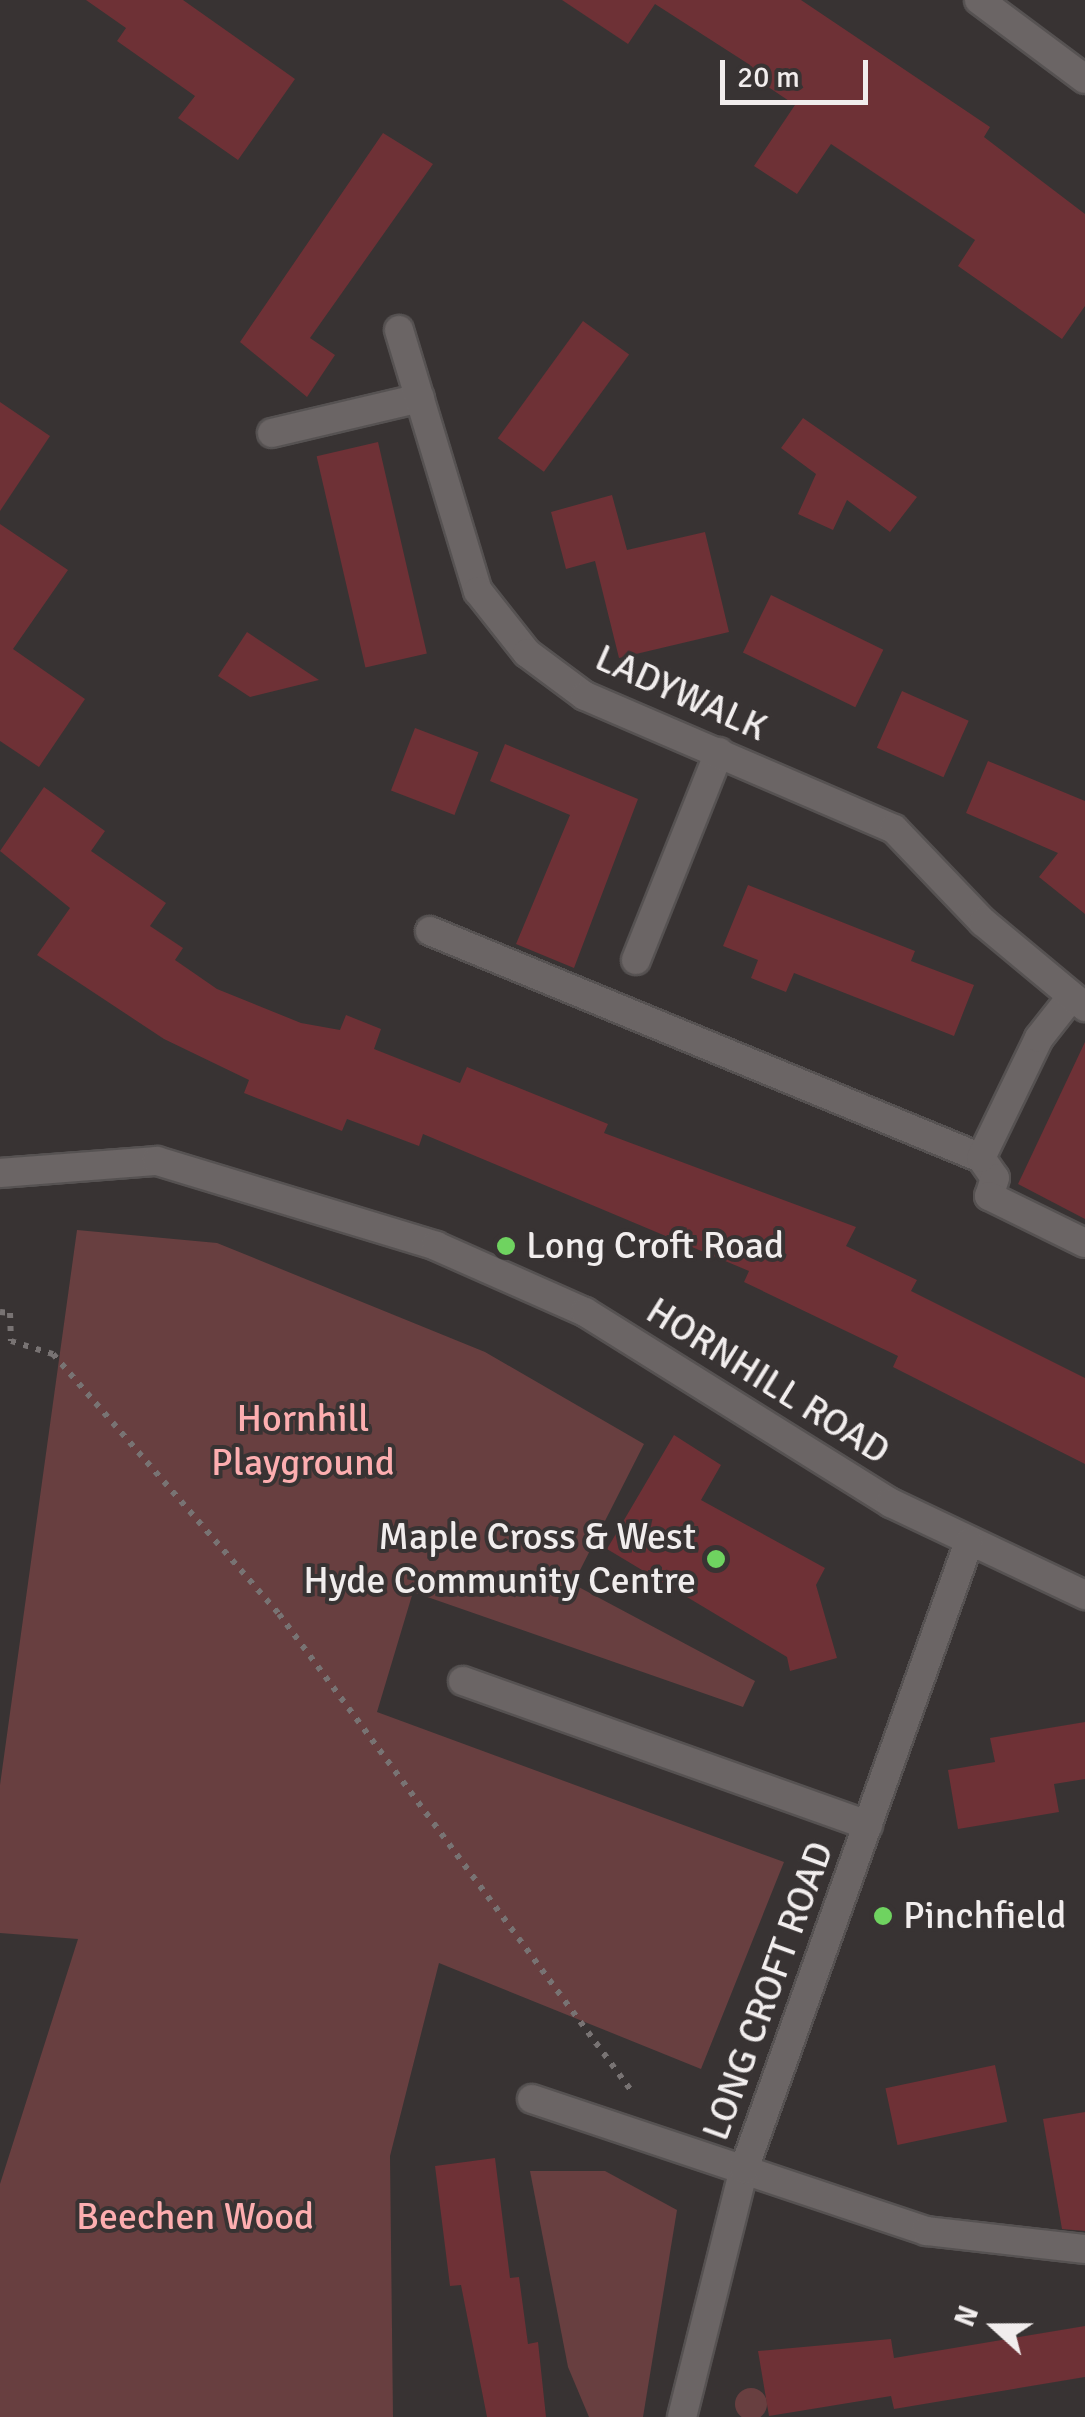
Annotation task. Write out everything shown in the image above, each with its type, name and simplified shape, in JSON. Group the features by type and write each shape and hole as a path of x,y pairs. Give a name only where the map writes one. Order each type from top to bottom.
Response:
{"street":[{"path":"979,0 1085,79"},
{"name":"LADYWALK","path":"399,330 490,615 585,696 894,828 983,922 1078,1001"},
{"path":"272,433 420,398"},
{"path":"636,960 719,752"},
{"path":"430,931 981,1158 995,1178 989,1196 1085,1243"},
{"path":"981,1158 1038,1038 1078,1001"},
{"name":"HORNHILL ROAD","path":"0,1174 157,1162 436,1246 585,1312 969,1542 1085,1596"},
{"name":"LONG CROFT ROAD","path":"682,2417 744,2169 969,1542"},
{"path":"463,1681 868,1825"},
{"path":"532,2099 926,2231 1010,2248 1085,2250"}],"path":[{"path":"0,1312 10,1313 11,1341 53,1354 280,1614 641,2105 648,2136"}],"green space":[{"path":"77,1230 217,1243 485,1352 644,1444 573,1584 755,1681 743,1707 413,1592 377,1712 784,1862 701,2069 439,1963 390,2156 393,2417 0,2417 0,2184 78,1939 0,1933 0,1785"},
{"path":"530,2171 605,2171 677,2210 643,2417 589,2417 568,2367"},
{"path":"751,2388 763,2392 767,2404 763,2416 751,2420 739,2416 735,2404 739,2392"}],"building":[{"path":"86,0 183,0 295,79 238,160 178,118 195,96 117,41 126,28"},
{"path":"562,0 801,0 990,127 984,137 1085,214 1085,306 1062,339 958,266 975,240 831,144 797,194 754,166 795,105 746,72 750,65 655,4 628,44"},
{"path":"383,133 433,164 310,338 335,355 307,397 240,342"},
{"path":"583,321 629,355 544,472 498,438"},
{"path":"0,402 50,436 0,511"},
{"path":"803,418 917,497 890,532 847,500 833,530 798,514 816,474 781,448"},
{"path":"378,442 427,653 365,668 317,456"},
{"path":"612,495 627,550 705,532 729,632 619,658 595,561 566,569 551,512"},
{"path":"0,524 68,570 13,649 85,699 39,767 0,741"},
{"path":"771,595 883,650 855,707 743,653"},
{"path":"247,632 319,680 250,697 218,676"},
{"path":"902,691 969,721 943,777 877,748"},
{"path":"415,728 478,752 454,815 391,791"},
{"path":"505,744 638,799 574,968 516,944 570,815 490,781"},
{"path":"988,761 1085,801 1085,914 1039,877 1058,853 966,813"},
{"path":"44,787 105,831 91,851 166,903 150,926 183,948 175,960 217,989 301,1023 340,1030 346,1015 381,1029 374,1049 460,1083 467,1067 608,1124 604,1133 856,1227 846,1246 917,1280 911,1291 1085,1378 1085,1464 893,1367 898,1356 744,1282 749,1271 423,1134 419,1146 347,1119 342,1131 244,1093 249,1080 164,1039 37,955 70,908 0,851"},
{"path":"748,885 915,951 911,961 974,985 954,1036 794,973 786,992 751,978 758,960 723,946"},
{"path":"1085,1042 1085,1219 1018,1184"},
{"name":"Maple Cross & West Hyde Community Centre","path":"674,1435 721,1465 701,1500 825,1568 816,1585 837,1658 790,1671 787,1657 607,1549"},
{"path":"1085,1722 1085,1779 1054,1784 1059,1812 958,1829 948,1770 995,1762 990,1738"},
{"path":"995,2065 1007,2122 898,2145 885,2088"},
{"path":"1085,2112 1085,2231 1062,2229 1043,2119"},
{"path":"495,2158 510,2278 519,2277 528,2344 538,2342 546,2417 487,2417 461,2285 450,2286 435,2166"},
{"path":"1085,2326 1085,2377 894,2409 891,2396 769,2416 758,2351 891,2339 894,2358"}],"place":[{"name":"Long Croft Road","path":"506,1246"},
{"name":"Maple Cross & West Hyde Community Centre","path":"716,1559"},
{"name":"Pinchfield","path":"883,1916"}],"park label":[{"name":"Hornhill Playground","path":"303,1441"},
{"name":"Beechen Wood","path":"195,2217"}]}
